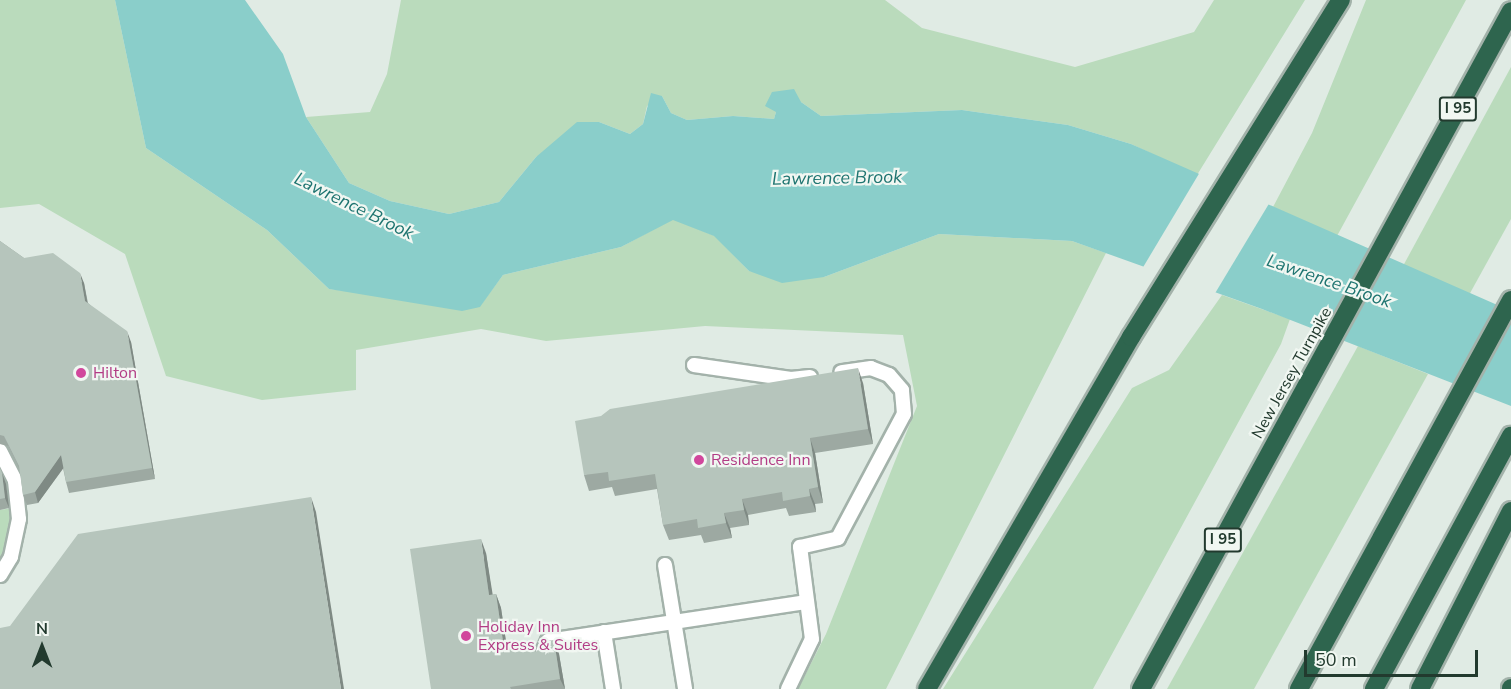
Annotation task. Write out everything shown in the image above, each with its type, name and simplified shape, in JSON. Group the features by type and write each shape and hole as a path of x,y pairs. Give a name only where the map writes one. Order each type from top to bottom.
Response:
{"highway":[{"path":"927,689 1131,337 1341,0"},
{"name":"New Jersey Turnpike","path":"1141,689 1511,11"},
{"path":"1299,689 1511,300"},
{"path":"1374,689 1511,436"},
{"path":"1420,689 1511,511"}],"lane":[{"path":"694,364 791,379 871,368 889,375 902,390 904,414 838,538 800,547 812,639 788,689"},
{"path":"0,451 15,481 19,519 11,557 0,575"},
{"path":"665,565 685,689"},
{"path":"540,657 548,641 807,602"},
{"path":"604,632 612,689"}],"green space":[{"path":"0,0 115,0 146,148 267,230 329,289 480,306 503,275 621,247 673,219 715,236 749,271 824,277 939,234 1072,241 1106,253 886,689 798,689 826,634 917,406 903,335 705,326 546,341 481,329 356,350 356,390 262,400 166,376 125,254 39,204 0,208"},
{"path":"401,0 885,0 922,28 1075,67 1194,32 1214,0 1305,0 1197,175 1131,144 1068,125 962,110 821,116 801,102 776,112 774,119 733,116 687,120 671,113 662,96 647,106 643,124 630,134 599,122 536,157 499,202 449,214 390,201 349,183 306,117 370,112 387,74"},
{"path":"1366,0 1466,0 1337,236 1273,207 1312,133"},
{"path":"1511,67 1511,219 1469,295 1403,266"},
{"path":"1222,295 1290,319 1281,344 1093,689 943,689 1132,388 1169,370"},
{"path":"1358,346 1428,374 1254,689 1167,689"},
{"path":"18,507 0,575 0,510"}],"water":[{"name":"Lawrence Brook","path":"115,0 245,0 283,54 306,117 349,183 390,201 449,214 499,202 536,157 577,122 599,122 630,134 643,124 651,93 662,96 671,113 687,120 733,116 774,119 776,112 765,106 772,92 794,89 801,102 821,116 962,110 1068,125 1131,144 1511,311 1511,406 1262,309 1072,241 939,234 824,277 782,283 749,271 714,236 673,220 621,247 503,275 480,307 462,311 329,289 267,230 146,148"}],"pier":[{"path":"1200,172 1270,202 1214,295 1142,269"}],"building":[{"name":"Hilton","path":"0,241 24,258 53,253 80,273 85,301 127,331 152,468 66,482 61,455 35,492 23,495 19,466 4,436 0,435"},
{"name":"Residence Inn","path":"858,368 868,429 810,438 818,487 809,489 810,496 783,501 782,492 742,499 744,510 724,513 726,523 698,528 697,519 663,525 655,474 609,481 608,472 584,475 575,421 601,416 610,409"},
{"path":"0,468 5,498 0,499"},
{"path":"311,497 341,689 0,689 0,628 10,626 78,534"},
{"name":"Holiday Inn Express & Suites","path":"481,539 489,595 496,594 504,648 526,644 536,652 546,641 554,640 560,679 510,687 511,689 431,689 410,549"}],"place":[{"name":"Hilton","path":"81,373"},
{"name":"Residence Inn","path":"699,460"},
{"name":"Holiday Inn Express & Suites","path":"466,636"}]}
